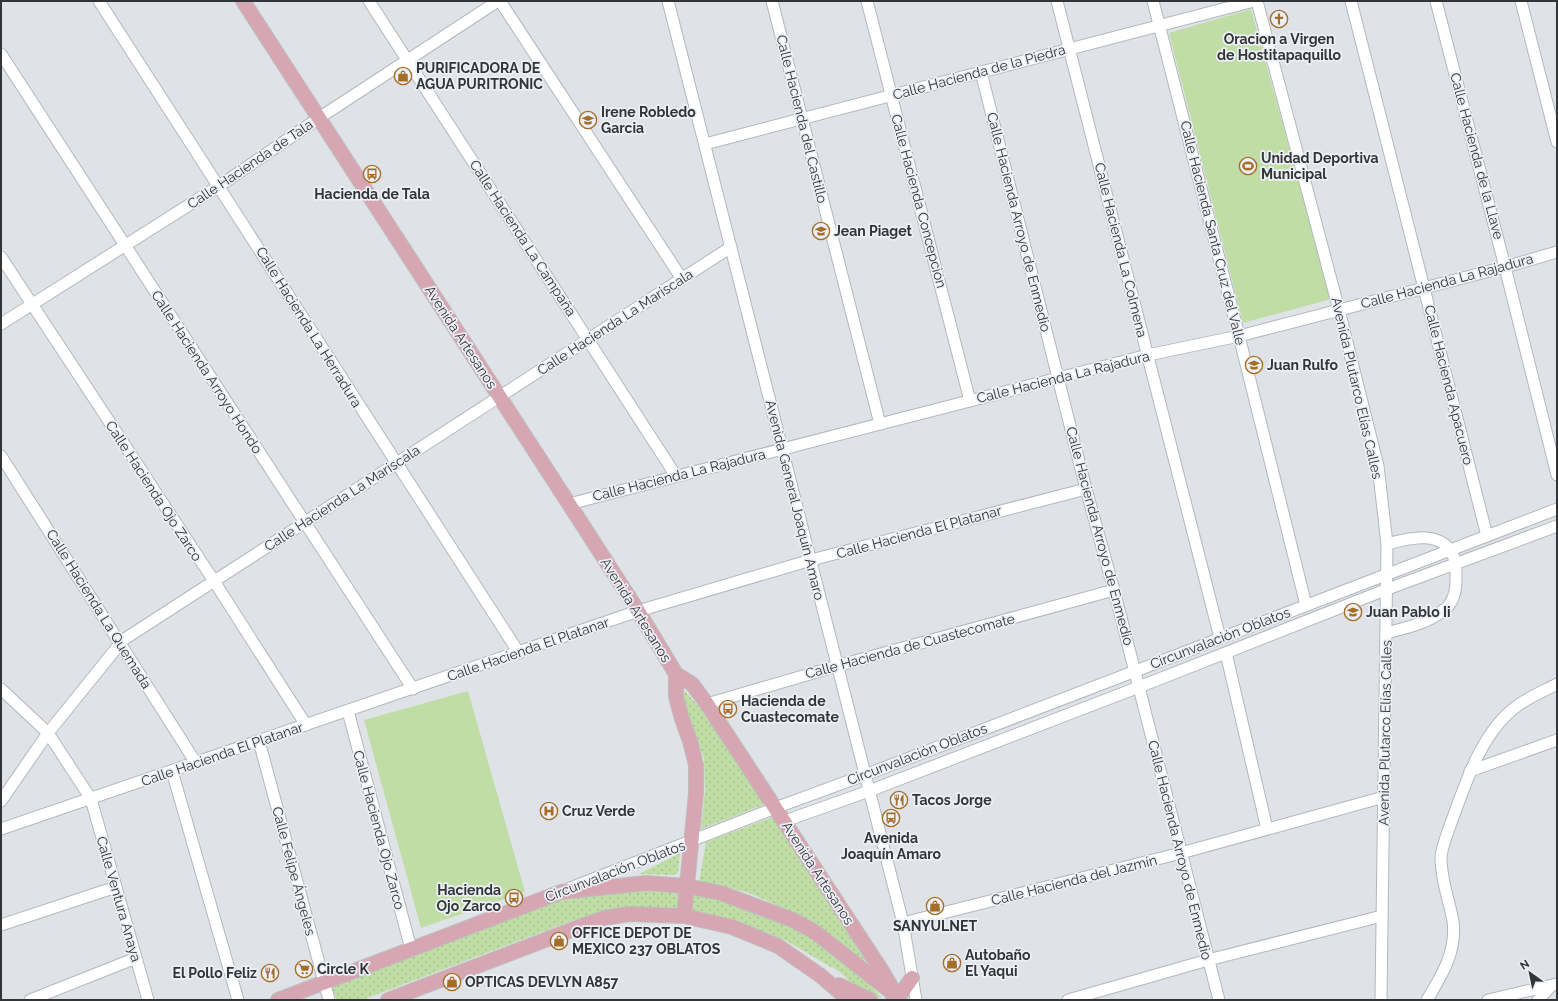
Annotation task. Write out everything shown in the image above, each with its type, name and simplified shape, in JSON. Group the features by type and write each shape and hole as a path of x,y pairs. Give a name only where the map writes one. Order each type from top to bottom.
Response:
{"main road":[{"name":"Avenida Artesanos","path":"244,1 638,611 676,674 692,684 707,704 882,971 897,999"},
{"name":"Avenida Artesanos","path":"676,674 676,697 696,765 696,793 684,916"},
{"path":"561,892 646,883 686,886 720,893 793,920 814,932 897,999 912,978"},
{"name":"Circunvalación Oblatos","path":"278,1000 561,892"},
{"path":"388,1000 604,918 630,914 684,916 732,927 778,946 820,976 849,1000"},
{"path":"820,976 870,1000"}],"street":[{"name":"Calle Hacienda La Herradura","path":"99,1 519,653"},
{"name":"Calle Hacienda La Campaña","path":"369,1 676,476"},
{"name":"Calle Hacienda de Tala","path":"1,324 219,186 319,118 499,1"},
{"path":"499,1 682,279"},
{"name":"Avenida General Joaquín Amaro","path":"668,1 782,449 812,560 837,666 903,924 916,1000"},
{"name":"Calle Hacienda del Castillo","path":"772,1 880,424"},
{"name":"Calle Hacienda Concepción","path":"867,1 970,401"},
{"name":"Calle Hacienda La Colmena","path":"1057,1 1220,638"},
{"name":"Calle Hacienda Santa Cruz del Valle","path":"1153,1 1306,605"},
{"name":"Calle Hacienda de la Piedra","path":"705,144 1254,1"},
{"name":"Avenida Plutarco Elías Calles","path":"1257,1 1339,310 1378,466 1387,544 1385,590 1386,633 1381,1000"},
{"name":"Calle Hacienda Apacuero","path":"1351,1 1487,536"},
{"name":"Calle Hacienda de la Llave","path":"1436,1 1557,475"},
{"path":"1521,1 1557,142"},
{"name":"Calle Hacienda Arroyo Hondo","path":"1,54 412,689"},
{"name":"Calle Hacienda Arroyo de Enmedio","path":"981,72 1086,489 1114,590 1219,1000"},
{"name":"Calle Hacienda La Mariscala","path":"1,801 48,733 123,640 731,247"},
{"name":"Calle Hacienda La Rajadura","path":"569,504 1148,355 1239,336 1505,267 1557,252"},
{"name":"Calle Hacienda Ojo Zarco","path":"1,257 214,581 306,725"},
{"name":"Calle Hacienda La Quemada","path":"1,458 196,763"},
{"name":"Calle Hacienda El Platanar","path":"1,829 519,653 638,611 812,560 1086,489"},
{"name":"Circunvalación Oblatos","path":"561,892 775,808 865,775 1557,509"},
{"name":"Circunvalación Oblatos","path":"785,821 869,791 1385,590 1557,526"},
{"path":"1386,633 1429,620 1446,609 1454,598 1456,586 1454,560 1450,551 1444,544 1432,539 1420,537 1387,544"},
{"name":"Calle Hacienda de Cuastecomate","path":"707,704 837,666 1114,590"},
{"path":"1226,653 1267,829"},
{"path":"1427,1000 1444,971 1452,945 1454,931 1443,879 1441,856 1470,771 1499,723 1517,706 1557,684"},
{"name":"Calle Ventura Anaya","path":"1,690 48,733 91,799 148,1000"},
{"name":"Calle Hacienda Ojo Zarco","path":"348,711 411,949"},
{"path":"1470,771 1557,740"},
{"name":"Calle Felipe Ángeles","path":"260,741 329,1000"},
{"path":"172,771 238,1000"},
{"name":"Calle Hacienda del Jazmín","path":"903,924 1181,853 1384,797"},
{"path":"1,925 116,887"},
{"path":"1068,1000 1208,960 1382,916"},
{"path":"30,1000 136,958"},
{"path":"1488,1000 1554,985"},
{"path":"1538,1000 1554,985"}],"green space":[{"name":"Unidad Deportiva Municipal","path":"1251,9 1331,299 1243,323 1169,33"},
{"path":"678,684 705,713 765,804 701,829 705,790 704,759 689,715 679,695"},
{"path":"468,691 525,892 421,928 364,720"},
{"path":"773,817 872,965 801,919 771,903 742,891 699,882 706,842"},
{"path":"680,853 678,873 673,875 639,874"},
{"path":"606,888 679,891 679,908 629,907 608,910 571,921 362,1000 337,1000 331,986 569,895"},
{"path":"690,893 706,895 768,915 820,941 868,982 882,998 863,993 839,971 787,941 768,933 709,914 688,912"}],"place":[{"name":"Oracion a Virgen de Hostitapaquillo","path":"1279,19"},
{"name":"PURIFICADORA DE AGUA PURITRONIC","path":"403,76"},
{"name":"Irene Robledo Garcia","path":"588,120"},
{"name":"Unidad Deportiva Municipal","path":"1248,166"},
{"name":"Hacienda de Tala","path":"372,174"},
{"name":"Jean Piaget","path":"821,231"},
{"name":"Juan Rulfo","path":"1254,365"},
{"name":"Juan Pablo Ii","path":"1353,612"},
{"name":"Hacienda de Cuastecomate","path":"728,709"},
{"name":"Tacos Jorge","path":"899,800"},
{"name":"Cruz Verde","path":"549,811"},
{"name":"Avenida Joaquín Amaro","path":"891,818"},
{"name":"Hacienda Ojo Zarco","path":"514,898"},
{"name":"SANYULNET","path":"935,906"},
{"name":"OFFICE DEPOT DE MEXICO 237 OBLATOS","path":"559,941"},
{"name":"Autobaño El Yaqui","path":"952,963"},
{"name":"Circle K","path":"304,969"},
{"name":"El Pollo Feliz","path":"270,973"},
{"name":"OPTICAS DEVLYN A857","path":"452,982"}]}
